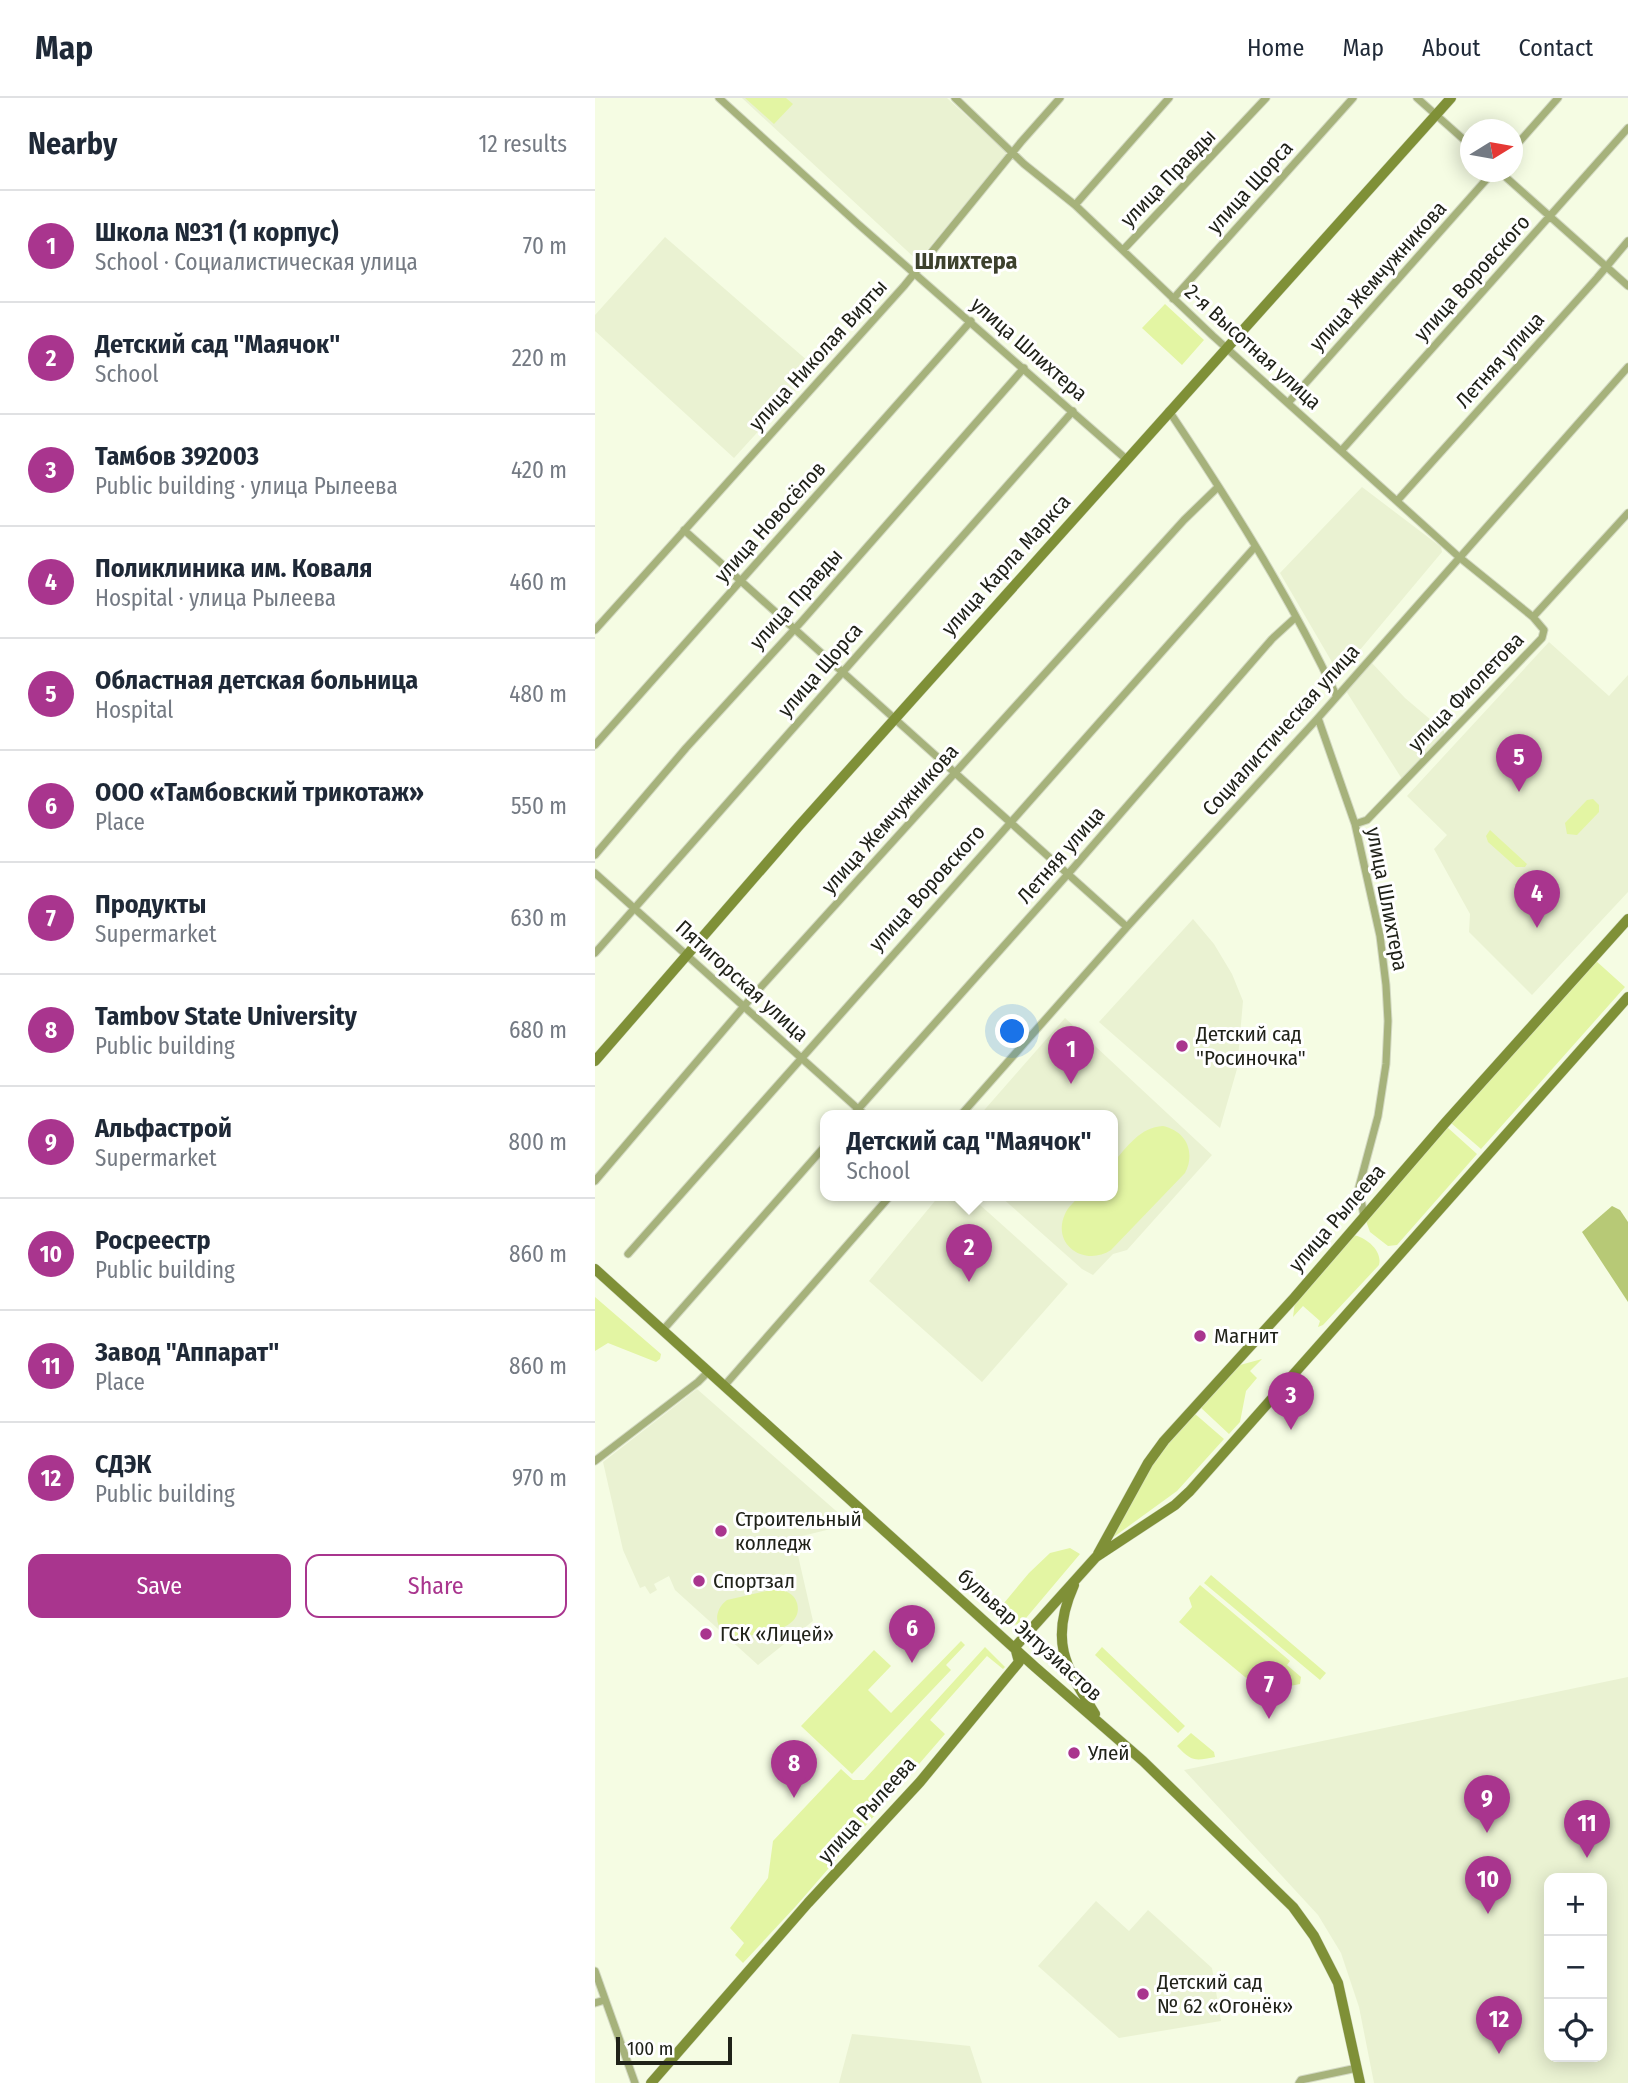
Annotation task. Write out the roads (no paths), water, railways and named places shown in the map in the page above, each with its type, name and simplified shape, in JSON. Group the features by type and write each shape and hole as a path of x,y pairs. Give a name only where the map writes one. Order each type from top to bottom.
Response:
{"main road":[{"name":"улица Карла Маркса","path":"595,1061 1126,459 1451,98"},
{"name":"улица Рылеева","path":"1096,1557 1148,1463 1164,1441 1294,1298 1628,919"},
{"name":"улица Рылеева","path":"651,2083 808,1903 932,1767 1019,1662 1015,1647 1079,1575 1096,1557 1175,1505 1190,1491 1628,997"},
{"name":"бульвар Энтузиастов","path":"595,1269 1143,1761 1293,1907 1314,1936 1338,1983 1360,2083"},
{"path":"1079,1575 1068,1598 1064,1616 1062,1654 1076,1684 1102,1725"}],"street":[{"name":"улица Шлихтера","path":"719,98 1126,459"},
{"name":"2-я Высотная улица","path":"955,98 1024,164 1075,205 1173,299 1459,557 1533,617"},
{"name":"улица Николая Вирты","path":"595,630 914,272 1060,98"},
{"path":"1075,205 1169,98"},
{"name":"улица Правды","path":"1123,250 1266,98"},
{"name":"улица Щорса","path":"1173,299 1353,98"},
{"path":"1417,98 1460,136"},
{"path":"1523,138 1558,98"},
{"name":"улица Воровского","path":"1342,451 1628,128"},
{"name":"улица Жемчужникова","path":"1288,403 1484,182"},
{"path":"1511,182 1628,286"},
{"name":"Летняя улица","path":"1397,500 1628,241"},
{"name":"улица Новосёлов","path":"595,745 971,321"},
{"name":"Социалистическая улица","path":"965,1110 1127,927 1318,718 1628,367"},
{"name":"улица Правды","path":"595,855 686,748 1024,368"},
{"name":"улица Щорса","path":"595,953 1073,411"},
{"path":"1169,411 1296,617 1336,695"},
{"name":"улица Жемчужникова","path":"595,1181 743,1006 1184,520 1218,487"},
{"name":"улица Фиолетова","path":"1355,824 1367,820 1542,638 1544,630 1533,617 1628,513"},
{"path":"684,530 1127,927"},
{"name":"улица Воровского","path":"628,1254 1254,548"},
{"name":"Летняя улица","path":"858,1109 1068,874 1272,639 1296,617"},
{"name":"улица Шлихтера","path":"1318,718 1355,824 1380,936 1388,1021 1386,1064 1378,1116 1359,1188 1364,1217"},
{"name":"Пятигорская улица","path":"595,873 858,1109"},
{"path":"663,1330 820,1152"},
{"path":"725,1385 886,1201"},
{"path":"595,1461 709,1371"},
{"path":"595,1971 635,2083"},
{"path":"595,2003 605,2000"},
{"path":"1299,2083 1301,2080 1357,2068"}],"place":[{"name":"Областная детская больница","path":"1519,792"},
{"name":"Поликлиника им. Коваля","path":"1537,928"},
{"name":"Детский сад \"Росиночка\"","path":"1182,1046"},
{"name":"Школа №31 (1 корпус)","path":"1071,1084"},
{"name":"Детский сад \"Маячок\"","path":"969,1282"},
{"name":"Магнит","path":"1200,1336"},
{"name":"Тамбов 392003","path":"1291,1430"},
{"name":"Строительный колледж","path":"721,1531"},
{"name":"Спортзал","path":"699,1581"},
{"name":"ГСК «Лицей»","path":"706,1634"},
{"name":"ООО «Тамбовский трикотаж»","path":"912,1663"},
{"name":"Продукты","path":"1269,1719"},
{"name":"Улей","path":"1074,1753"},
{"name":"Tambov State University","path":"794,1798"},
{"name":"Альфастрой","path":"1487,1833"},
{"name":"Завод \"Аппарат\"","path":"1587,1858"},
{"name":"Росреестр","path":"1488,1914"},
{"name":"Детский сад № 62 «Огонёк»","path":"1143,1994"},
{"name":"СДЭК","path":"1499,2054"}],"district":[{"name":"Шлихтера","path":"966,261"}]}
